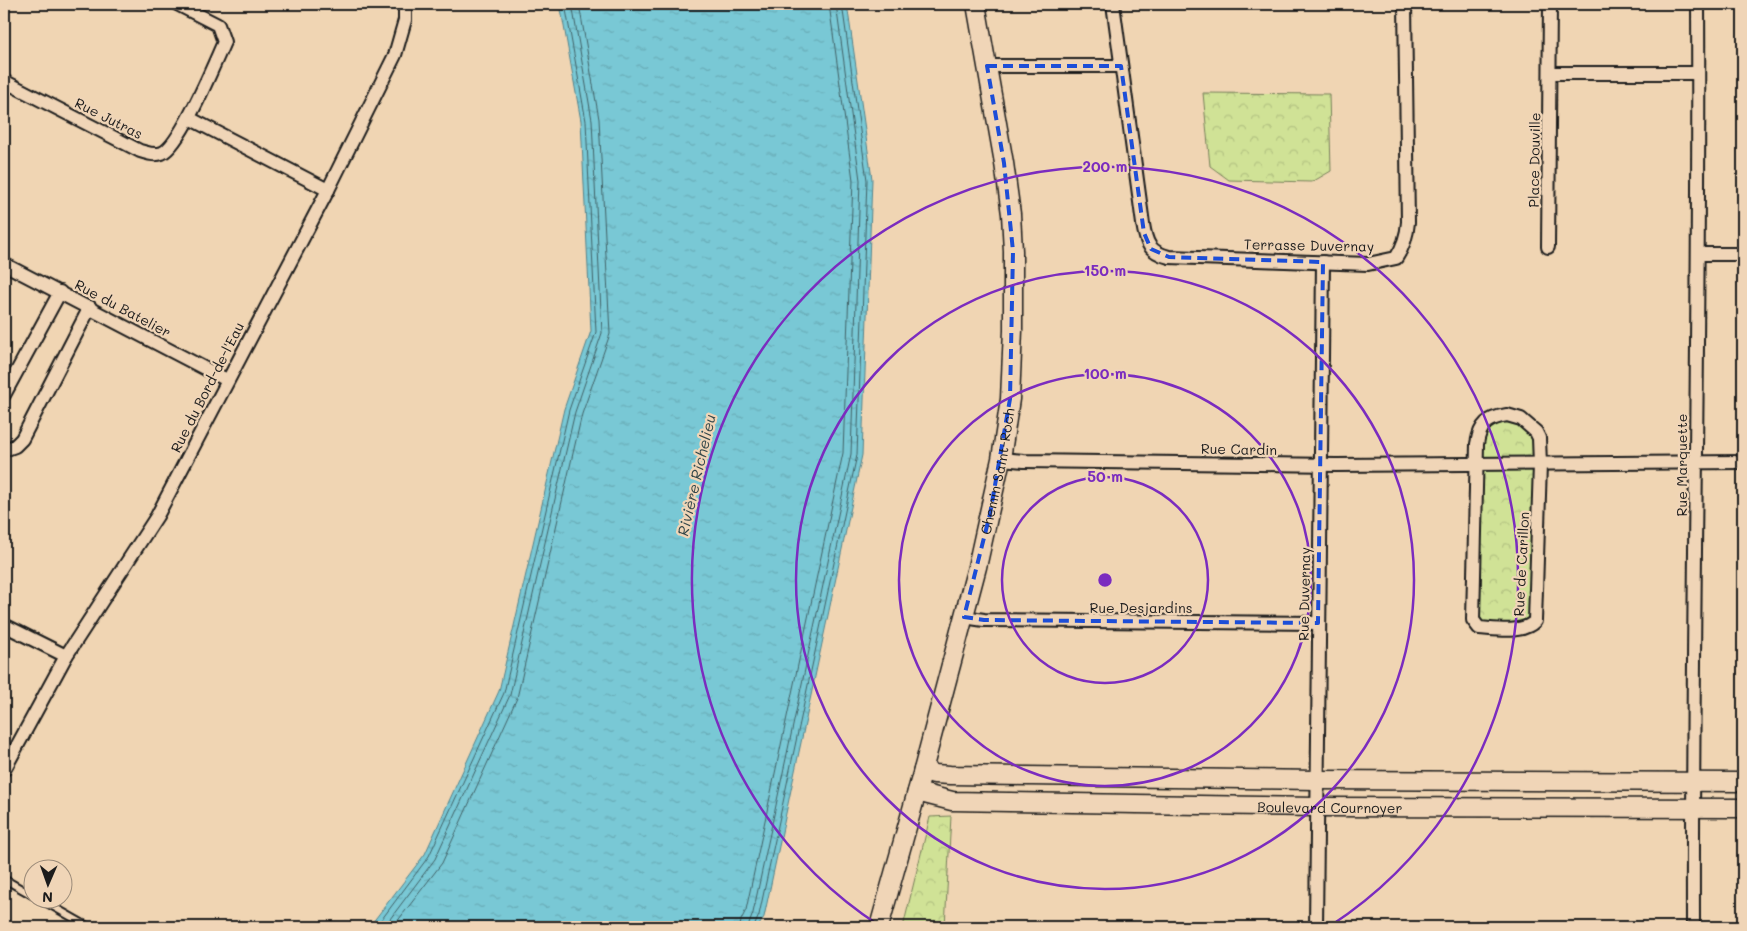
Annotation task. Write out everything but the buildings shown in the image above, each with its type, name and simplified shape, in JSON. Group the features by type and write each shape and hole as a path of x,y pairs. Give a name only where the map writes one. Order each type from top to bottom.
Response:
{"street":[{"name":"Rue Jutras","path":"4,81 140,151 154,155 164,152 189,118 224,42 218,25 176,4"},
{"name":"Rue du Bord-de-l'Eau","path":"4,770 66,656 157,516 328,190 395,55 405,20 405,4"},
{"name":"Chemin Saint-Roch","path":"879,927 923,770 990,514 1002,459 1010,399 1013,251 1011,214 976,4"},
{"name":"Terrasse Duvernay","path":"1112,4 1144,233 1151,249 1169,257 1368,264 1396,258 1402,249 1407,235 1405,4"},
{"name":"Place Douville","path":"1548,247 1550,4"},
{"name":"Rue Marquette","path":"1693,927 1692,782 1698,254 1698,4"},
{"path":"987,66 1121,66"},
{"path":"1550,73 1698,73"},
{"path":"189,118 328,190"},
{"path":"1698,254 1743,254"},
{"name":"Rue Duvernay","path":"1316,927 1323,262"},
{"name":"Rue du Batelier","path":"4,264 227,380"},
{"path":"4,395 60,292"},
{"path":"4,450 15,446 22,439 90,308"},
{"path":"1476,464 1478,433 1488,421 1507,415 1521,419 1536,432 1539,438 1540,464"},
{"name":"Rue Cardin","path":"1002,459 1024,461 1321,465 1743,462"},
{"name":"Rue de Carillon","path":"1476,464 1473,620 1479,628 1520,629 1530,626 1535,621 1540,464"},
{"name":"Rue Desjardins","path":"964,616 984,620 1318,623"},
{"path":"4,625 66,656"},
{"name":"Boulevard Cournoyer","path":"923,770 934,774 950,775 1317,780 1743,782"},
{"name":"Boulevard Cournoyer","path":"917,792 952,801 1316,807 1743,808"}],"lane":[{"path":"4,879 22,889"},
{"path":"56,908 89,927"}],"highlighted area":[{"path":"987,66 1121,66 1144,233 1151,249 1169,257 1323,262 1318,623 984,620 964,617 990,514 1010,399 1013,251 1004,163"}],"green space":[{"path":"1203,93 1329,94 1331,171 1312,182 1229,180 1210,166"},
{"path":"1507,415 1535,432 1531,619 1524,627 1479,628 1473,439"},
{"path":"951,816 945,927 903,927 930,817"}],"water":[{"name":"Rivière Richelieu","path":"560,4 847,4 872,179 862,455 764,917 758,927 369,927 425,854 499,691 564,409 591,331 581,121"}]}
